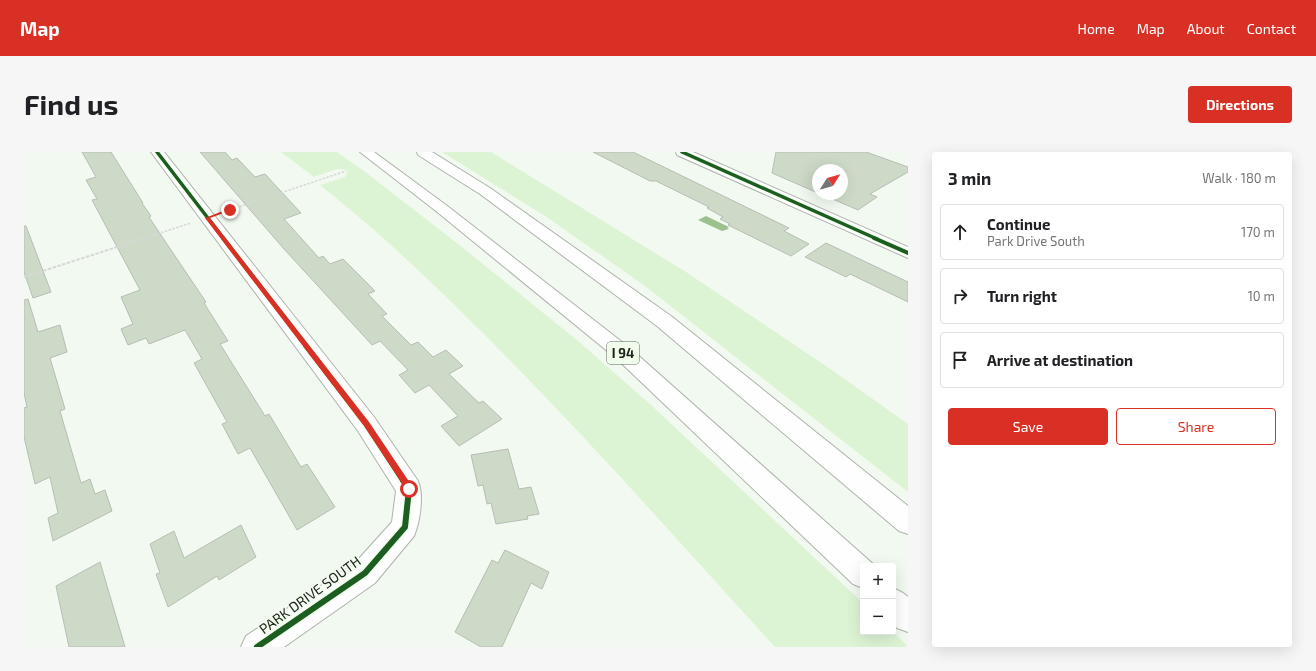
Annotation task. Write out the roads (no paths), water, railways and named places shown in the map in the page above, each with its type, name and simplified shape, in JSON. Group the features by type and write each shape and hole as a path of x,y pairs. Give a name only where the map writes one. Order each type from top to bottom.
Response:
{"main road":[{"name":"PARK DRIVE SOUTH","path":"157,152 366,424 409,489 405,527 365,573 257,647"},
{"path":"360,152 382,165"},
{"name":"I 94","path":"366,152 441,208 624,354 860,571"},
{"path":"423,152 486,191 664,321 908,522"},
{"path":"682,152 908,253"},
{"path":"896,605 908,617"}]}
